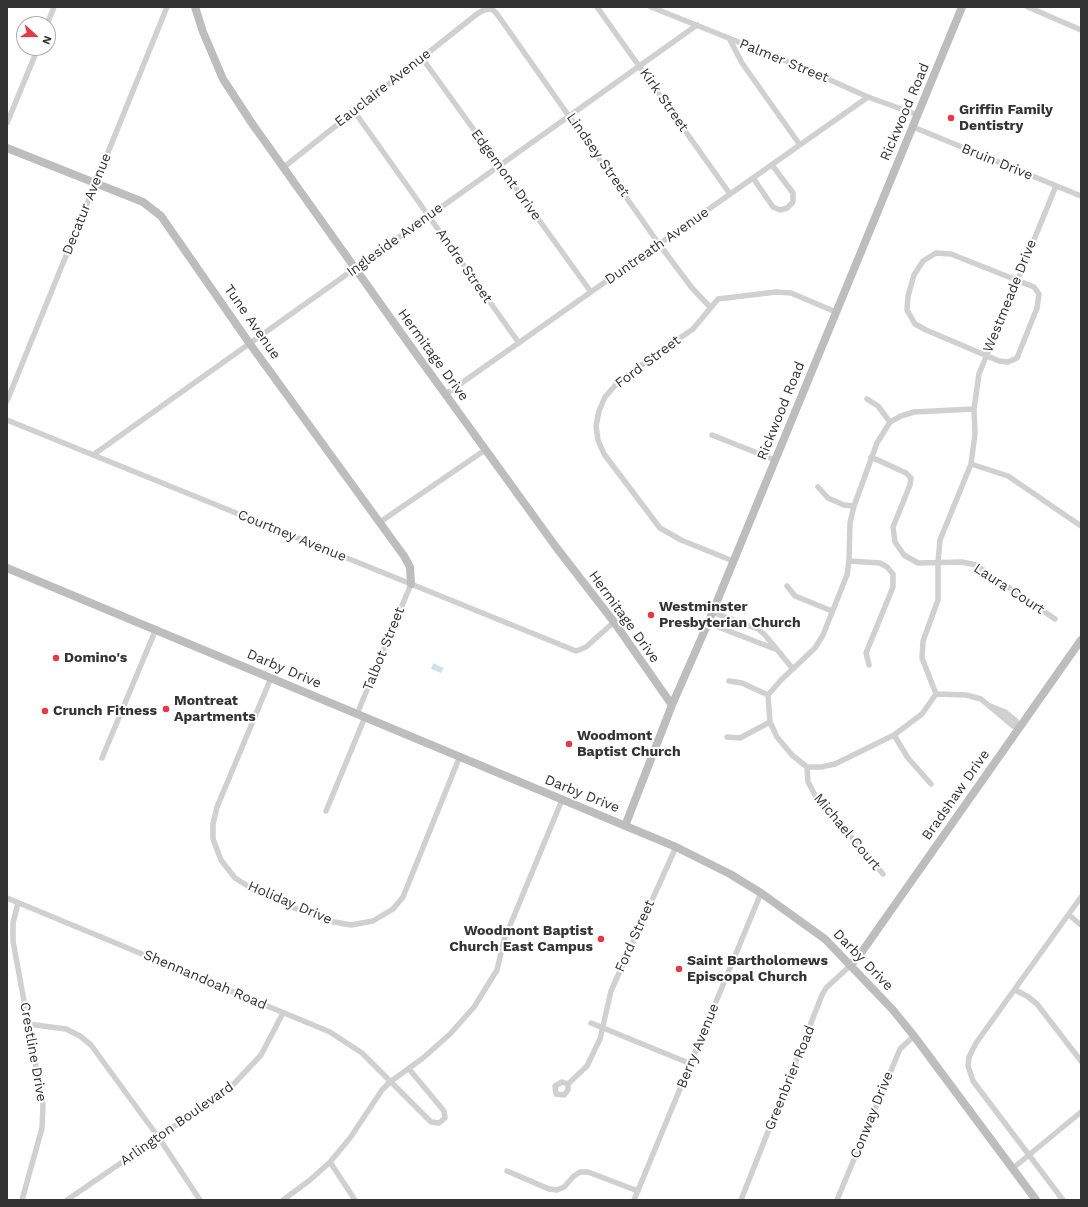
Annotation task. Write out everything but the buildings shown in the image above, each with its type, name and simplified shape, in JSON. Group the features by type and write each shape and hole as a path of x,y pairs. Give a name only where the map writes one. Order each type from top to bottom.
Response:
{"main road":[{"name":"Hermitage Drive","path":"195,7 203,32 223,80 355,269 485,450 560,553 614,622 672,705"},
{"name":"Rickwood Road","path":"625,826 672,705 708,623 962,7"},
{"name":"Tune Avenue","path":"7,148 143,202 161,216 250,344 380,522 410,568 411,584"},
{"name":"Darby Drive","path":"7,568 676,847 730,874 761,893 825,939 851,965 914,1036 1036,1200"},
{"name":"Bradshaw Drive","path":"851,965 861,953 1019,727 1080,644"}],"street":[{"name":"Decatur Avenue","path":"7,401 167,7"},
{"name":"Kirk Street","path":"597,7 730,194"},
{"name":"Palmer Street","path":"651,7 729,38 868,97 918,115"},
{"path":"1028,7 1081,30"},
{"name":"Lindsey Street","path":"484,10 492,9 497,14 659,244 692,288 710,307"},
{"name":"Eauclaire Avenue","path":"284,167 484,10"},
{"name":"Ingleside Avenue","path":"93,455 697,25"},
{"path":"729,38 742,63 800,145"},
{"path":"7,123 35,56"},
{"name":"Edgemont Drive","path":"422,58 590,292"},
{"name":"Duntreath Avenue","path":"446,394 868,97"},
{"name":"Andre Street","path":"354,111 519,343"},
{"name":"Bruin Drive","path":"913,127 1081,196"},
{"path":"753,178 773,207 780,210 787,208 793,202 794,194 772,165"},
{"name":"Westmeade Drive","path":"936,694 922,658 923,642 938,600 938,562 940,540 971,464 975,434 974,410 979,374 1016,280 1056,186"},
{"path":"936,253 951,254 1016,280 1034,288 1039,294 1037,308 1017,358 1008,362 987,356 915,324 907,310 908,296 914,275 923,261 936,253"},
{"name":"Ford Street","path":"733,561 678,538 660,528 604,454 598,440 596,426 599,411 605,397 620,380 693,329 718,299 776,292 791,293 836,312"},
{"path":"867,399 878,406 890,422"},
{"path":"974,410 914,412 900,416 890,422 881,435 871,457 854,506 850,523 850,561 847,575 820,640 815,648 768,695 770,722 777,737 792,755 808,767 821,767 835,764 894,735 922,714 929,707 936,694 966,696 981,699 990,706 1004,712 1016,721 1019,727"},
{"name":"Courtney Avenue","path":"7,420 576,651 586,647 614,622"},
{"path":"712,435 775,460"},
{"path":"380,522 485,450"},
{"name":"Laura Court","path":"871,457 906,473 911,478 910,486 893,527 895,542 904,555 918,563 962,562 976,566 1055,619"},
{"path":"971,464 1008,476 1081,526"},
{"path":"818,487 828,498 844,505 854,506"},
{"path":"850,561 880,563 887,567 893,574 893,588 866,653 869,666"},
{"name":"Talbot Street","path":"326,811 411,584"},
{"path":"787,586 795,596 832,611"},
{"path":"712,612 758,630 765,635 793,669"},
{"path":"708,623 776,649"},
{"path":"102,758 156,629"},
{"name":"Holiday Drive","path":"271,678 217,807 213,824 213,839 221,860 235,878 254,890 289,906 329,921 352,925 374,921 392,909 403,897 407,883 460,756"},
{"path":"729,681 742,683 768,695"},
{"path":"727,737 740,738 770,722"},
{"path":"894,735 908,758 931,784"},
{"name":"Michael Court","path":"808,767 808,782 815,795 883,874"},
{"path":"282,1200 310,1180 330,1162 354,1132 382,1090 390,1082 424,1058 461,1024 486,989 496,970 504,940 562,800"},
{"name":"Ford Street","path":"568,1084 587,1066 604,1028 611,991 676,847"},
{"name":"Berry Avenue","path":"634,1200 761,893"},
{"path":"1062,1200 973,1081 968,1066 969,1057 976,1043 1081,897"},
{"name":"Shennandoah Road","path":"7,898 330,1032 356,1048 431,1122 439,1123 445,1118 444,1111 409,1069"},
{"name":"Crestline Drive","path":"18,902 13,923 13,941 43,1113 38,1143 22,1200"},
{"path":"1069,915 1081,925"},
{"name":"Greenbrier Road","path":"741,1200 822,995 826,988 851,965"},
{"path":"1015,990 1027,996 1037,1004 1081,1061"},
{"name":"Arlington Boulevard","path":"67,1200 159,1138 236,1083 261,1055 283,1012"},
{"path":"591,1023 691,1064"},
{"path":"28,1024 66,1029 80,1036 91,1045 159,1138 200,1200"},
{"name":"Conway Drive","path":"837,1200 900,1049 914,1036"},
{"path":"1012,1169 1081,1112"},
{"path":"330,1162 355,1200"},
{"path":"507,1171 549,1189 557,1190 564,1187 580,1172 588,1172 638,1191"}],"water":[{"path":"433,663 444,668 441,673 431,669"}],"place":[{"name":"Griffin Family Dentistry","path":"951,118"},
{"name":"Westminster Presbyterian Church","path":"651,615"},
{"name":"Domino's","path":"56,658"},
{"name":"Montreat Apartments","path":"166,709"},
{"name":"Crunch Fitness","path":"45,711"},
{"name":"Woodmont Baptist Church","path":"569,744"},
{"name":"Woodmont Baptist Church East Campus","path":"601,939"},
{"name":"Saint Bartholomews Episcopal Church","path":"679,969"}]}
